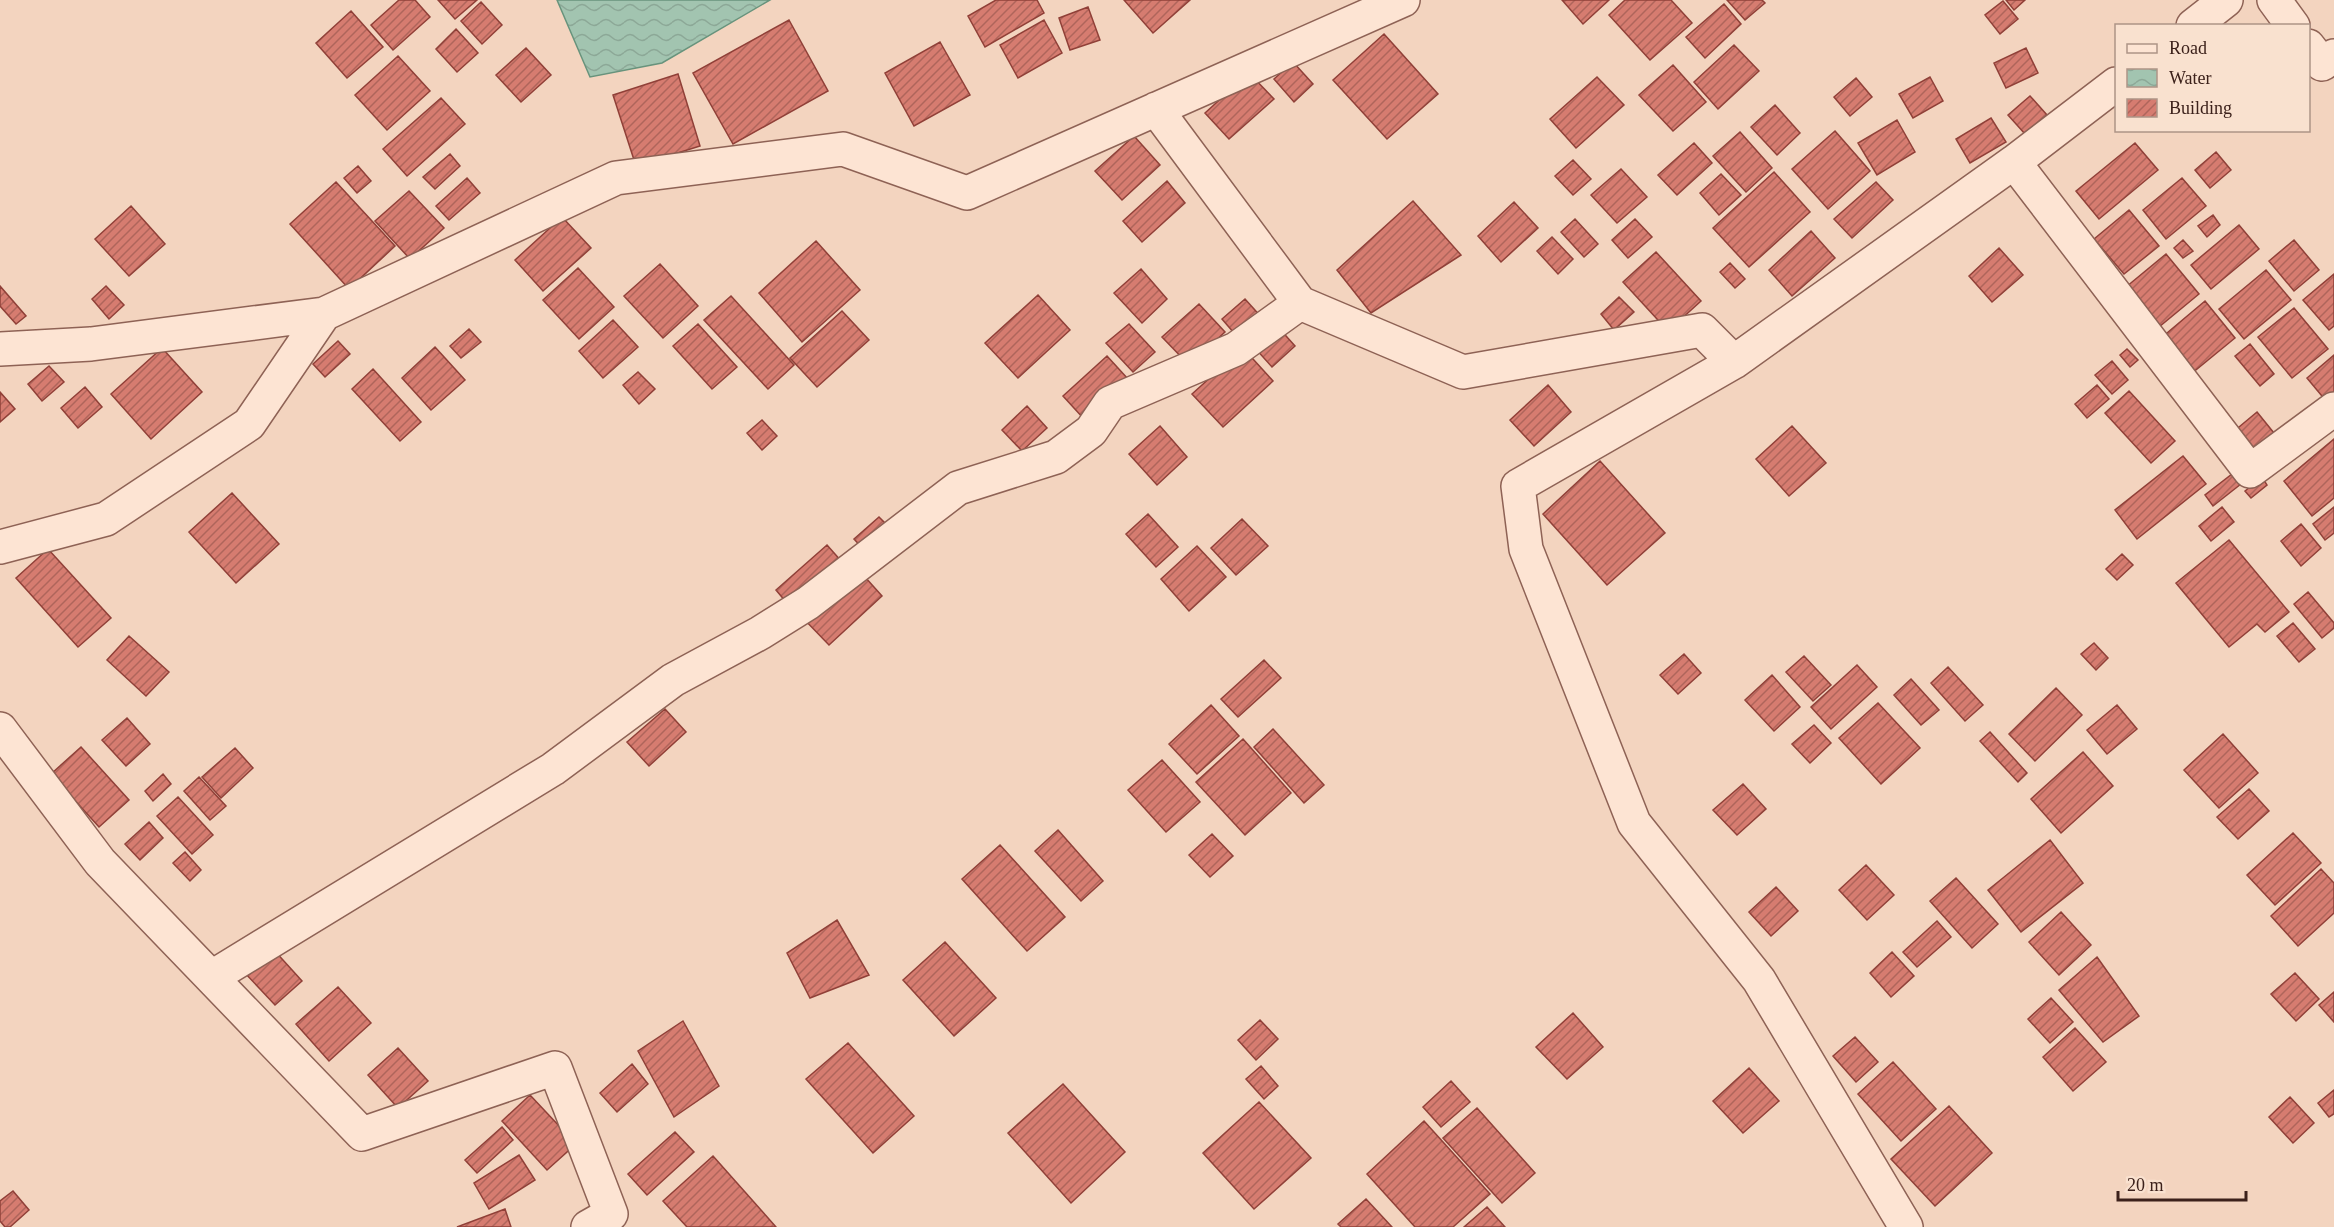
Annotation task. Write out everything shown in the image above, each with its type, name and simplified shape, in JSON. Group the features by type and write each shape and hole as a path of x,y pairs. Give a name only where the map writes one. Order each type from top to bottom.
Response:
{"street":[{"path":"0,349 91,344 324,314 616,178 843,149 967,193 1403,0"},
{"path":"2196,24 2226,0"},
{"path":"2274,0 2292,24"},
{"path":"2310,49 2322,64 2334,56"},
{"path":"1906,1227 1759,980 1634,823 1526,549 1518,486 1734,362 2014,162 2115,85"},
{"path":"1156,109 1300,303 1463,372 1702,330 1734,362"},
{"path":"2014,162 2250,471 2334,409"},
{"path":"212,977 553,769 673,681 808,603 958,488 1056,457 1091,431 1110,403 1236,349 1300,303"},
{"path":"0,547 106,519 249,424 324,314"},
{"path":"0,729 100,862 362,1134 555,1068 611,1214 588,1227"}],"water":[{"path":"557,0 770,0 662,63 590,77"}],"building":[{"path":"399,0 415,0 430,17 393,50 371,25"},
{"path":"438,0 477,0 455,19"},
{"path":"996,0 1037,0 1044,13 985,47 968,16"},
{"path":"1124,0 1190,0 1153,33"},
{"path":"1562,0 1609,0 1583,24"},
{"path":"1625,0 1671,0 1692,23 1650,60 1609,15"},
{"path":"1727,0 1762,0 1765,3 1745,20"},
{"path":"2006,0 2025,0 2014,10"},
{"path":"2003,1 2018,19 2000,34 1985,15"},
{"path":"481,2 502,25 482,44 461,21"},
{"path":"1724,4 1741,24 1705,58 1686,37"},
{"path":"1088,7 1100,40 1070,50 1059,18"},
{"path":"351,11 383,47 347,78 316,43"},
{"path":"789,20 828,91 733,144 693,73"},
{"path":"1044,20 1062,53 1018,78 1000,45"},
{"path":"456,29 478,53 457,72 436,49"},
{"path":"1384,34 1438,94 1387,139 1333,80"},
{"path":"940,42 970,95 914,126 885,73"},
{"path":"1734,45 1759,71 1718,109 1694,82"},
{"path":"526,48 551,75 521,102 496,75"},
{"path":"2026,48 2038,73 2006,88 1994,63"},
{"path":"398,56 430,91 387,130 355,95"},
{"path":"1293,62 1313,84 1294,102 1274,79"},
{"path":"1673,65 1706,102 1673,131 1639,95"},
{"path":"1249,73 1274,99 1229,139 1205,113"},
{"path":"678,74 700,146 636,166 613,95"},
{"path":"1597,77 1624,105 1576,148 1550,119"},
{"path":"1930,77 1943,101 1913,118 1899,94"},
{"path":"1856,78 1872,97 1850,116 1834,97"},
{"path":"2030,96 2047,115 2025,134 2008,115"},
{"path":"441,98 465,124 407,176 383,149"},
{"path":"1775,105 1800,133 1777,155 1751,127"},
{"path":"1991,118 2006,142 1970,163 1956,139"},
{"path":"1897,120 1915,152 1877,175 1858,143"},
{"path":"1835,131 1870,171 1828,209 1792,169"},
{"path":"1740,132 1772,168 1746,192 1713,156"},
{"path":"1134,136 1160,165 1122,200 1095,171"},
{"path":"1694,143 1712,163 1677,195 1658,175"},
{"path":"2135,143 2158,170 2099,219 2076,191"},
{"path":"2216,152 2231,170 2210,188 2195,170"},
{"path":"450,154 460,166 435,189 423,177"},
{"path":"1573,160 1591,179 1573,195 1555,176"},
{"path":"358,166 371,181 357,193 344,178"},
{"path":"1621,169 1647,197 1617,223 1591,195"},
{"path":"1774,172 1810,212 1749,267 1713,228"},
{"path":"1721,174 1741,195 1719,215 1700,193"},
{"path":"467,178 480,193 449,220 436,206"},
{"path":"2182,178 2206,206 2166,239 2143,210"},
{"path":"1167,181 1185,203 1142,242 1123,221"},
{"path":"336,182 395,246 349,289 290,224"},
{"path":"1876,182 1893,200 1852,238 1834,219"},
{"path":"409,191 444,228 410,259 375,221"},
{"path":"1413,201 1461,255 1371,313 1337,270"},
{"path":"1514,202 1538,228 1501,262 1478,236"},
{"path":"131,206 165,244 129,276 95,239"},
{"path":"2129,210 2159,246 2124,274 2094,239"},
{"path":"2213,215 2220,225 2207,237 2198,226"},
{"path":"562,217 591,248 543,291 515,260"},
{"path":"1575,219 1598,244 1584,257 1561,232"},
{"path":"1635,219 1652,237 1628,258 1612,240"},
{"path":"2239,225 2259,249 2211,289 2191,265"},
{"path":"1811,231 1835,258 1792,296 1769,270"},
{"path":"1552,237 1573,259 1558,274 1537,251"},
{"path":"2183,240 2193,251 2183,258 2174,248"},
{"path":"2294,240 2319,270 2294,291 2269,261"},
{"path":"816,241 860,290 802,342 759,293"},
{"path":"1999,248 2023,275 1992,302 1969,276"},
{"path":"1656,252 1701,301 1668,331 1623,282"},
{"path":"2166,254 2199,294 2159,327 2126,287"},
{"path":"1730,263 1745,279 1735,288 1720,272"},
{"path":"660,264 698,306 663,338 624,296"},
{"path":"578,268 614,307 579,339 543,300"},
{"path":"1141,269 1167,299 1142,323 1114,293"},
{"path":"2266,270 2291,300 2244,339 2219,309"},
{"path":"2334,274 2334,326 2329,330 2303,300"},
{"path":"0,286 26,316 16,324 0,306"},
{"path":"106,286 124,305 109,319 92,299"},
{"path":"1038,295 1070,330 1018,378 985,343"},
{"path":"731,296 794,365 768,389 704,320"},
{"path":"1619,297 1634,312 1614,330 1601,314"},
{"path":"1245,299 1263,319 1240,340 1222,319"},
{"path":"2205,301 2235,338 2191,374 2161,338"},
{"path":"1199,304 1225,332 1189,365 1162,337"},
{"path":"2294,308 2328,349 2292,378 2258,337"},
{"path":"842,311 869,340 817,387 790,358"},
{"path":"613,320 638,347 603,378 579,351"},
{"path":"698,324 737,367 712,389 673,346"},
{"path":"1129,324 1155,352 1133,372 1106,343"},
{"path":"1278,327 1295,346 1272,367 1255,348"},
{"path":"469,329 481,342 461,358 450,346"},
{"path":"338,341 350,354 325,377 313,364"},
{"path":"2250,344 2274,374 2260,386 2235,356"},
{"path":"435,347 465,380 431,410 402,378"},
{"path":"162,348 202,392 151,439 111,394"},
{"path":"1243,348 1273,381 1223,427 1192,394"},
{"path":"2127,349 2138,360 2130,367 2120,355"},
{"path":"2334,355 2334,404 2331,407 2307,378"},
{"path":"1107,356 1128,379 1084,419 1063,396"},
{"path":"2112,361 2128,380 2112,394 2095,375"},
{"path":"49,366 64,382 42,401 28,384"},
{"path":"373,369 421,422 400,441 352,389"},
{"path":"638,372 655,389 639,404 623,385"},
{"path":"1548,385 1571,412 1534,446 1510,420"},
{"path":"2097,385 2109,399 2087,418 2075,404"},
{"path":"85,387 102,407 78,428 61,408"},
{"path":"2129,391 2175,441 2151,463 2105,413"},
{"path":"0,392 15,409 0,422"},
{"path":"1027,406 1047,428 1022,451 1002,430"},
{"path":"2257,412 2278,438 2254,458 2233,432"},
{"path":"762,420 777,436 762,450 747,433"},
{"path":"1160,426 1187,457 1157,485 1129,454"},
{"path":"1792,426 1826,463 1789,496 1756,459"},
{"path":"2334,439 2334,498 2312,516 2284,481"},
{"path":"2183,456 2206,484 2137,539 2115,510"},
{"path":"1600,461 1665,533 1607,585 1543,514"},
{"path":"2232,474 2241,484 2213,506 2205,495"},
{"path":"2262,477 2267,485 2251,498 2245,491"},
{"path":"232,493 279,544 236,583 189,532"},
{"path":"2222,507 2234,522 2211,541 2199,526"},
{"path":"2334,507 2334,533 2325,540 2313,524"},
{"path":"1148,514 1178,547 1156,567 1126,534"},
{"path":"879,517 891,529 866,552 854,539"},
{"path":"1242,519 1268,546 1236,575 1211,548"},
{"path":"2301,524 2321,548 2301,566 2281,541"},
{"path":"2229,540 2289,612 2265,632 2257,624 2229,647 2176,583"},
{"path":"827,545 842,562 791,608 776,590"},
{"path":"1197,546 1226,577 1189,611 1161,579"},
{"path":"48,549 111,618 78,647 16,578"},
{"path":"2122,554 2133,565 2117,580 2106,569"},
{"path":"856,567 882,596 829,645 801,616"},
{"path":"2308,592 2334,623 2334,628 2322,638 2294,604"},
{"path":"2293,623 2315,649 2299,662 2277,636"},
{"path":"129,636 169,672 146,696 107,660"},
{"path":"2094,643 2108,658 2096,670 2081,654"},
{"path":"1684,654 1701,673 1678,694 1660,675"},
{"path":"1804,656 1831,685 1813,701 1786,672"},
{"path":"1264,660 1281,678 1238,717 1221,699"},
{"path":"1857,665 1877,687 1831,729 1811,707"},
{"path":"1948,667 1983,705 1965,721 1931,683"},
{"path":"1772,675 1800,707 1774,731 1745,700"},
{"path":"1911,679 1939,710 1921,725 1894,695"},
{"path":"2056,688 2082,715 2035,761 2009,734"},
{"path":"1878,703 1920,748 1881,784 1839,738"},
{"path":"1211,705 1239,736 1197,774 1169,744"},
{"path":"2117,705 2137,729 2107,754 2087,730"},
{"path":"665,709 686,732 649,766 627,742"},
{"path":"127,718 150,744 126,766 102,740"},
{"path":"1814,725 1831,743 1810,763 1792,744"},
{"path":"1273,729 1324,785 1304,803 1254,747"},
{"path":"1990,732 2027,773 2018,782 1980,741"},
{"path":"2223,734 2258,773 2219,808 2184,770"},
{"path":"1243,739 1291,793 1245,835 1196,782"},
{"path":"81,747 129,800 99,827 51,774"},
{"path":"235,748 253,768 221,798 202,777"},
{"path":"2083,752 2113,786 2061,833 2031,799"},
{"path":"1162,760 1200,802 1166,832 1128,790"},
{"path":"163,774 171,784 153,801 145,791"},
{"path":"199,777 226,806 210,820 184,791"},
{"path":"1743,784 1766,809 1737,835 1713,810"},
{"path":"2249,789 2269,811 2238,839 2217,817"},
{"path":"178,797 213,835 192,854 157,816"},
{"path":"149,822 163,838 140,860 125,844"},
{"path":"1058,830 1103,881 1081,901 1035,851"},
{"path":"2293,833 2321,863 2275,905 2247,875"},
{"path":"1212,834 1233,856 1210,877 1189,855"},
{"path":"2050,840 2083,883 2021,932 1988,890"},
{"path":"1000,845 1065,917 1027,951 962,879"},
{"path":"185,852 201,870 190,881 173,863"},
{"path":"1866,865 1894,895 1867,920 1839,890"},
{"path":"2321,869 2334,883 2334,913 2298,946 2271,916"},
{"path":"1956,878 1998,924 1972,948 1930,901"},
{"path":"1776,887 1798,911 1771,936 1749,912"},
{"path":"2061,912 2091,945 2059,975 2029,942"},
{"path":"837,920 869,975 810,998 787,953"},
{"path":"1937,921 1951,937 1917,967 1903,952"},
{"path":"945,942 996,998 954,1036 903,980"},
{"path":"273,949 302,981 275,1005 245,973"},
{"path":"1892,952 1914,976 1891,997 1870,973"},
{"path":"2097,957 2139,1016 2103,1042 2059,990"},
{"path":"2295,973 2319,999 2296,1021 2271,994"},
{"path":"338,987 371,1023 329,1061 296,1024"},
{"path":"2334,992 2334,1022 2319,1005"},
{"path":"2051,998 2073,1022 2050,1043 2028,1019"},
{"path":"1573,1013 1603,1047 1567,1079 1536,1047"},
{"path":"1260,1020 1278,1039 1256,1060 1238,1040"},
{"path":"683,1021 719,1086 674,1117 638,1051"},
{"path":"2075,1028 2106,1062 2073,1091 2043,1057"},
{"path":"1855,1037 1878,1062 1856,1082 1833,1056"},
{"path":"848,1043 914,1116 873,1153 806,1079"},
{"path":"398,1048 428,1081 398,1108 368,1075"},
{"path":"1893,1062 1936,1109 1901,1141 1858,1094"},
{"path":"632,1064 648,1084 617,1112 600,1093"},
{"path":"1261,1066 1278,1086 1264,1099 1246,1079"},
{"path":"1749,1068 1779,1101 1743,1133 1713,1101"},
{"path":"1451,1081 1470,1102 1441,1127 1423,1107"},
{"path":"1063,1084 1125,1152 1071,1203 1008,1133"},
{"path":"2334,1090 2334,1114 2329,1117 2318,1103"},
{"path":"530,1095 576,1144 547,1170 502,1121"},
{"path":"2290,1097 2314,1123 2293,1143 2269,1117"},
{"path":"1259,1102 1311,1158 1254,1209 1203,1153"},
{"path":"1949,1106 1992,1153 1935,1206 1891,1159"},
{"path":"1477,1108 1535,1173 1502,1203 1443,1138"},
{"path":"1424,1121 1490,1194 1453,1227 1415,1227 1367,1174"},
{"path":"502,1127 513,1140 477,1173 465,1160"},
{"path":"675,1132 694,1152 647,1195 628,1174"},
{"path":"519,1155 535,1180 489,1209 474,1183"},
{"path":"713,1156 776,1227 687,1227 663,1201"},
{"path":"13,1191 29,1210 10,1227 5,1227 0,1221 0,1201"},
{"path":"1366,1199 1392,1227 1341,1227 1338,1224"},
{"path":"1487,1207 1505,1227 1464,1227"},
{"path":"505,1209 511,1227 457,1227"}]}
